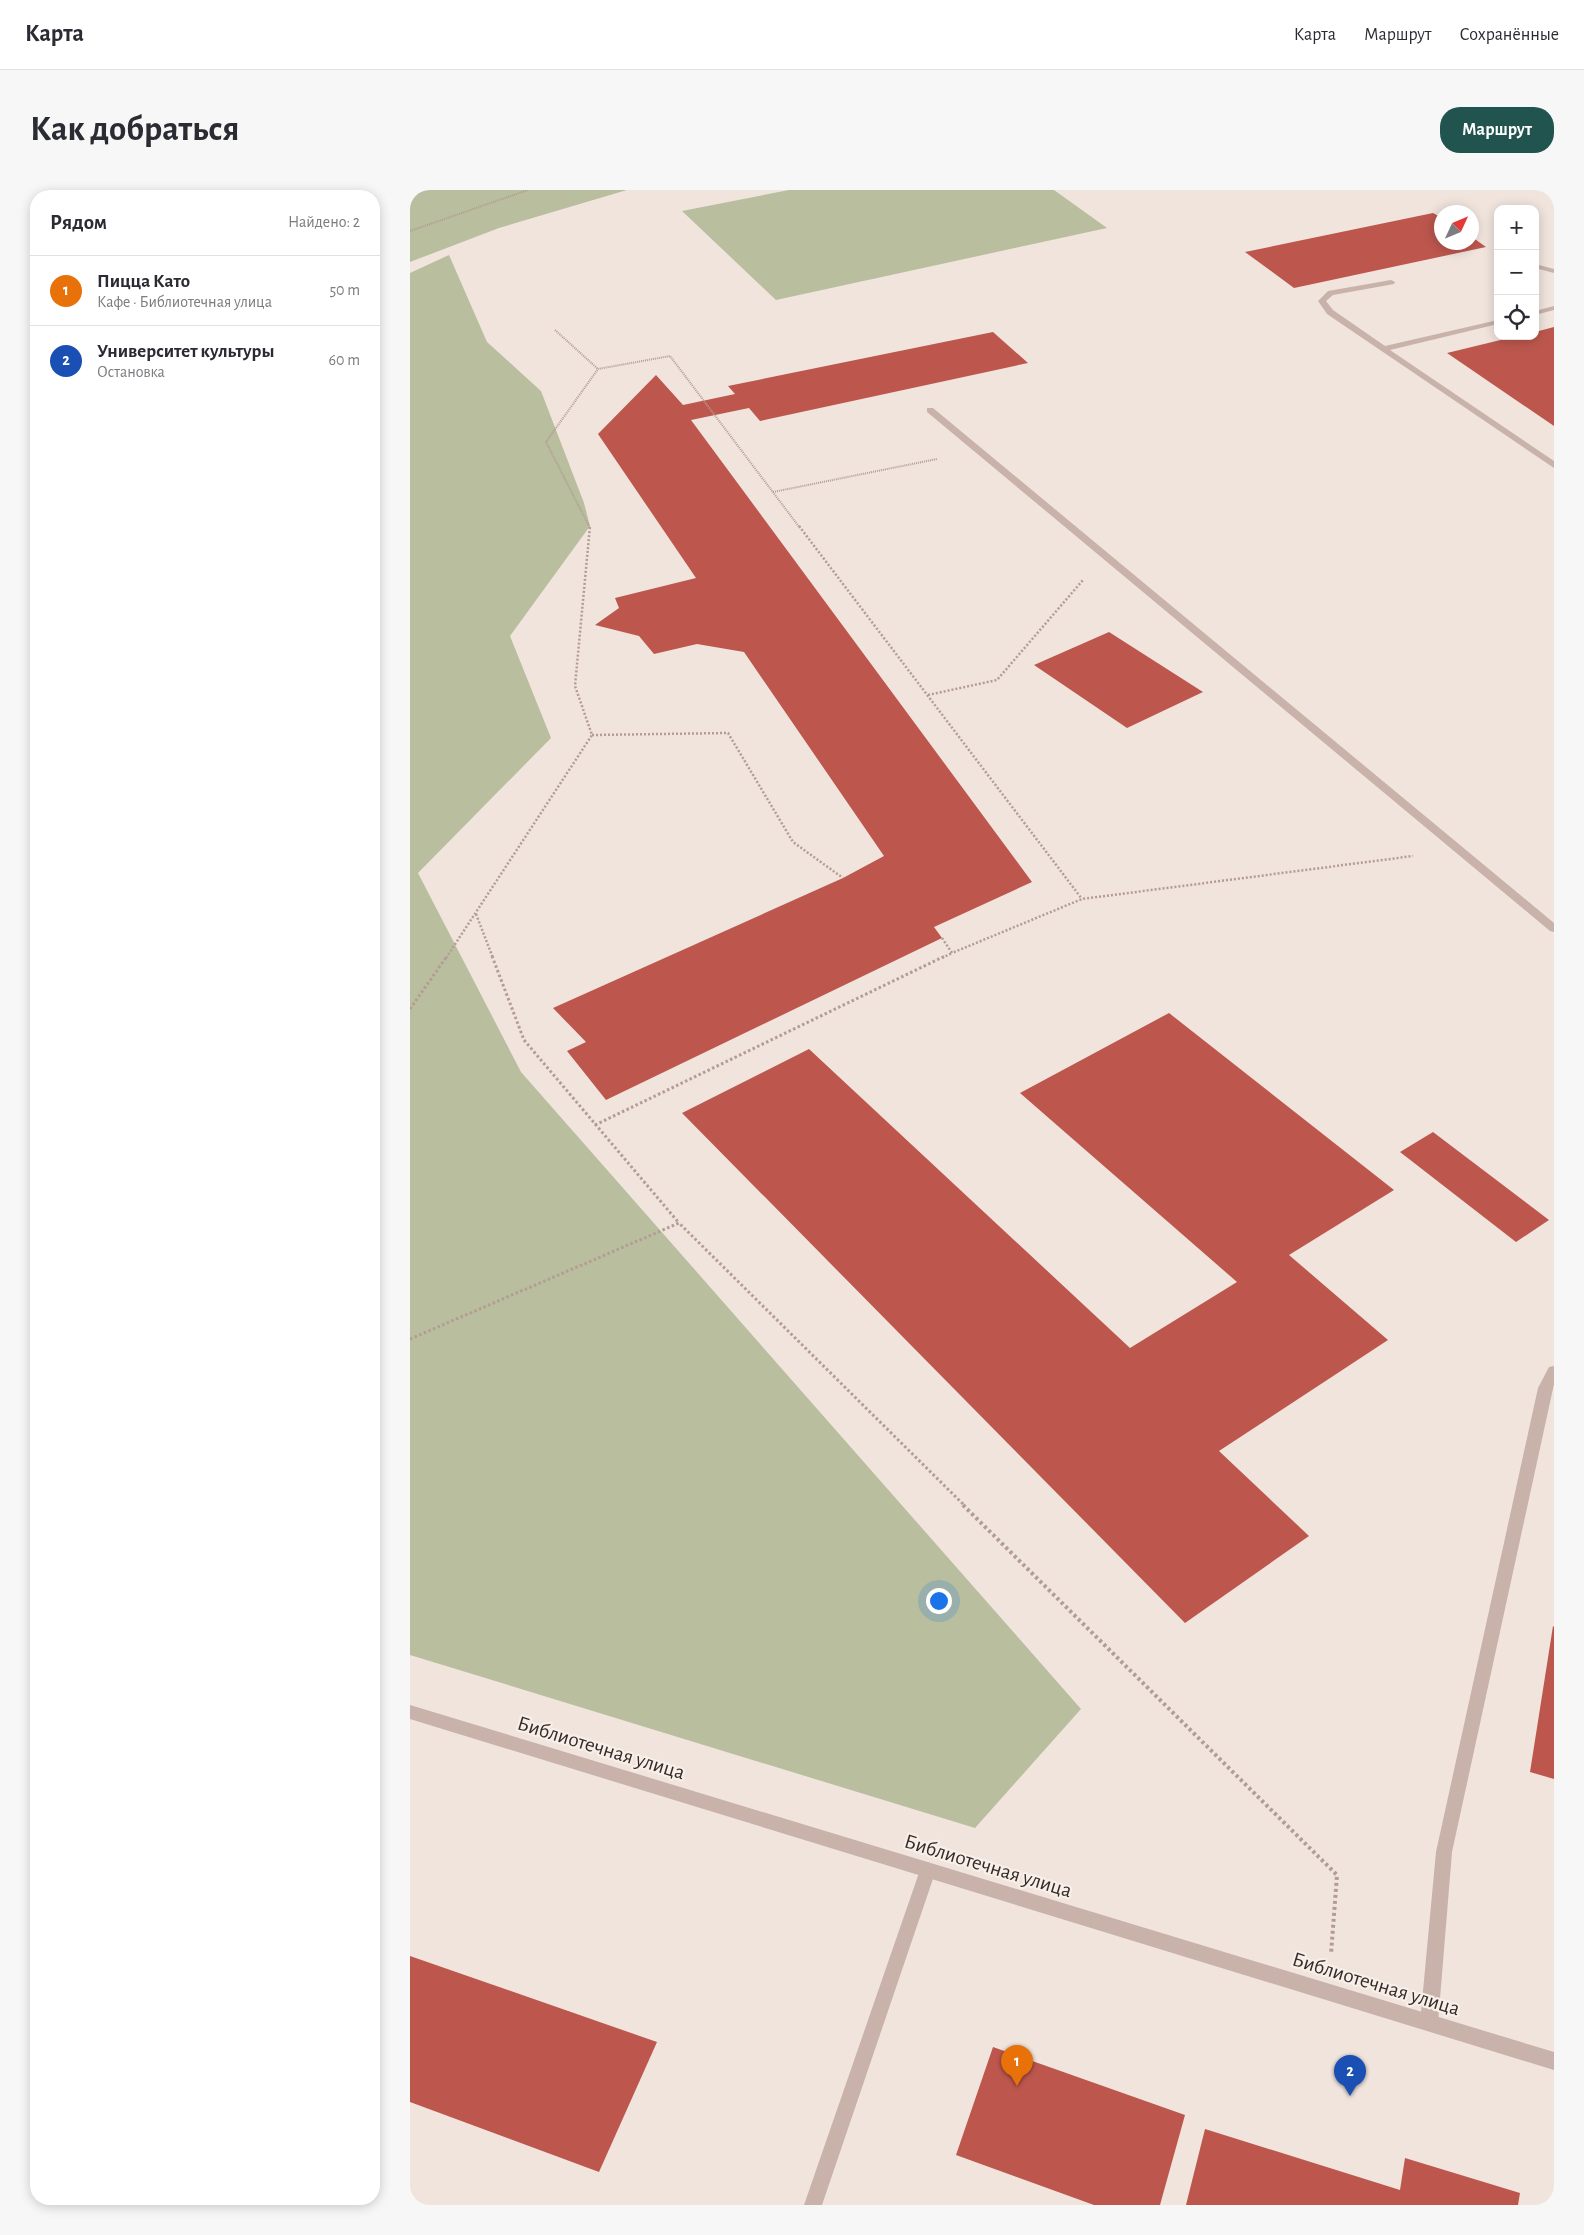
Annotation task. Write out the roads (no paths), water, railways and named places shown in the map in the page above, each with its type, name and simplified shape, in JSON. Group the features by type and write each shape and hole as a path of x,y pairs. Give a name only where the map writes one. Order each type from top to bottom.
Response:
{"street":[{"path":"1539,267 1554,271"},
{"path":"1391,282 1331,294 1322,301 1330,312 1554,465"},
{"path":"1539,312 1554,308"},
{"path":"1384,349 1494,323"},
{"path":"930,410 1554,929"},
{"path":"1429,2022 1444,1852 1554,1371"},
{"name":"Библиотечная улица","path":"410,1712 1554,2061"},
{"path":"813,2205 928,1870"}],"place":[{"name":"Пицца Като","path":"1017,2086"},
{"name":"Университет культуры","path":"1350,2096"}]}
